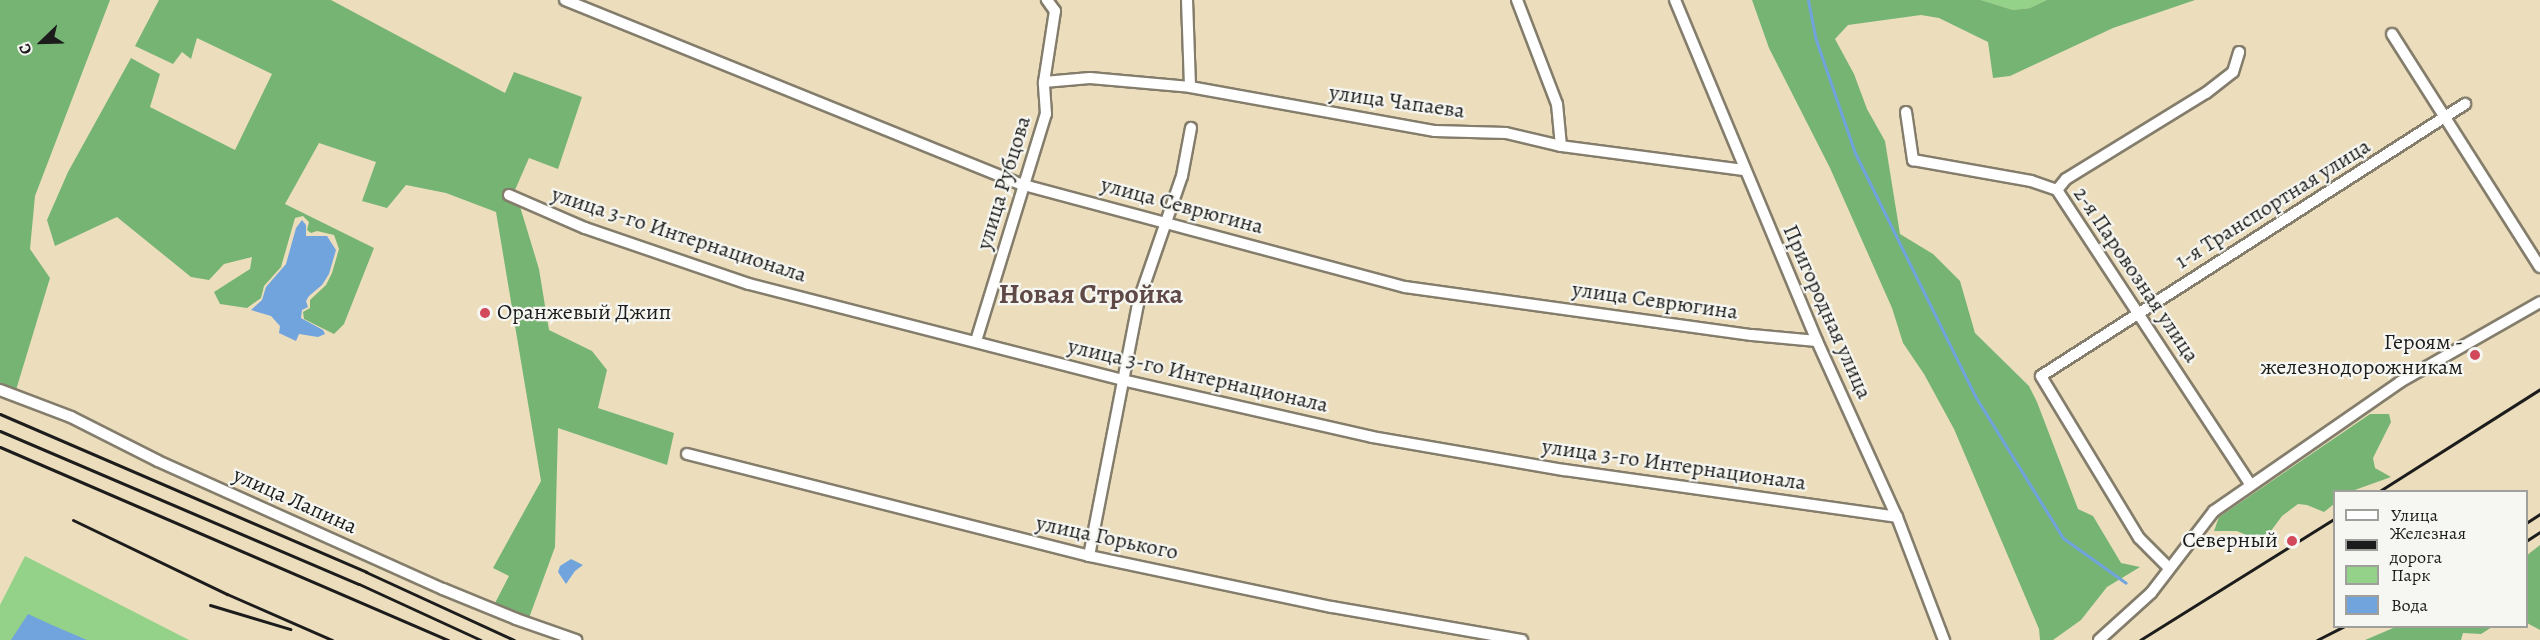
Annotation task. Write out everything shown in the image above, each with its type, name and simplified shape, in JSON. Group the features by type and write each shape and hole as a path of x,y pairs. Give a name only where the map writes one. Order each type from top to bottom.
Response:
{"street":[{"name":"улица Севрюгина","path":"565,0 1024,185 1405,286 1752,335 1817,341"},
{"name":"улица Рубцова","path":"976,341 1046,114 1044,82 1055,11 1047,0"},
{"path":"1187,0 1190,87"},
{"path":"1517,0 1557,104 1561,146"},
{"name":"Пригородная улица","path":"1675,0 1817,341 1897,517 1944,640"},
{"path":"2392,34 2540,267"},
{"path":"2057,190 2066,178 2205,93 2234,72 2239,52"},
{"name":"улица Чапаева","path":"1044,82 1090,78 1190,87 1435,131 1506,134 1561,146 1744,170"},
{"name":"1-я Транспортная улица","path":"2169,568 2139,538 2041,376 2465,104"},
{"name":"2-я Паровозная улица","path":"1905,112 1913,160 2031,181 2057,190 2250,484"},
{"path":"1089,556 1138,303 1168,223 1182,176 1191,128"},
{"name":"улица 3-го Интернационала","path":"509,195 585,228 749,284 1122,380 1372,437 1564,470 1897,517"},
{"path":"2099,640 2151,593 2214,511 2400,382 2540,302"},
{"name":"улица Лапина","path":"0,390 71,417 158,461 443,589 516,619 576,640"},
{"name":"улица Горького","path":"687,454 1089,556 1332,607 1420,620 1522,640"}],"green space":[{"path":"0,0 110,0 35,196 30,249 50,278 16,390 0,383"},
{"path":"159,0 331,0 505,93 514,72 582,97 558,169 529,158 515,190 539,269 549,330 592,351 607,370 598,408 674,433 667,465 558,428 555,547 529,618 494,605 509,576 493,568 541,481 496,212 446,193 406,185 387,208 362,201 376,162 319,143 285,204 374,248 344,324 334,334 304,319 303,312 310,308 310,300 326,285 339,249 334,235 317,231 311,233 307,230 309,222 303,216 295,218 281,267 264,286 261,298 247,308 220,304 214,292 250,269 252,257 224,264 209,280 191,277 117,217 55,246 47,220 68,172 131,58 160,74 150,107 235,150 272,74 197,38 191,59 182,52 173,64 135,46"},
{"path":"1752,0 1981,0 2013,10 2030,8 2047,0 2195,0 2113,28 2010,76 1993,78 1988,42 1939,18 1921,15 1848,25 1835,39 1854,74 1867,109 1885,141 1900,234 1933,254 1960,281 1975,333 2029,386 2078,509 2093,516 2121,563 2140,567 2107,587 2081,620 2053,640 2040,640 2039,629 1954,429 1924,374 1903,343 1892,308 1830,168 1769,48"},
{"path":"1981,0 2047,0 2030,8 2013,10"},
{"path":"2370,414 2389,414 2391,422 2373,458 2375,468 2391,477 2355,490 2333,490 2333,505 2324,512 2298,504 2282,516 2271,531 2263,536 2253,538 2237,531 2214,531 2219,517"},
{"path":"2540,545 2540,630 2528,624 2528,554"},
{"path":"25,556 189,640 0,640 0,605"},
{"path":"2393,628 2490,628 2481,634 2463,633 2461,640 2365,640"}],"water":[{"path":"302,220 306,225 306,236 327,236 336,250 329,274 322,285 309,296 306,301 308,307 302,310 301,318 323,330 325,334 318,337 299,334 296,341 279,333 280,326 271,316 251,310 262,300 266,287 286,264 296,228"},
{"path":"571,559 583,565 575,571 566,584 558,572 560,566"},
{"path":"28,614 52,625 87,640 11,640"}],"waterway":[{"path":"1808,0 1815,37 1855,153 1975,396 2063,538 2126,583"}],"railway":[{"path":"2381,490 2540,389"},
{"path":"0,414 366,572 514,640"},
{"path":"0,431 359,584 481,640"},
{"path":"0,447 448,640"},
{"path":"2528,522 2540,514"},
{"path":"73,520 227,594 332,640"},
{"path":"2140,640 2333,520"},
{"path":"2528,540 2540,532"},
{"path":"210,605 290,629"},
{"path":"2317,640 2340,628"}],"place":[{"name":"Оранжевый Джип","path":"485,313"},
{"name":"Героям - железнодорожникам","path":"2475,355"},
{"name":"Северный","path":"2292,541"}],"district":[{"name":"Новая Стройка","path":"1091,294"}]}
